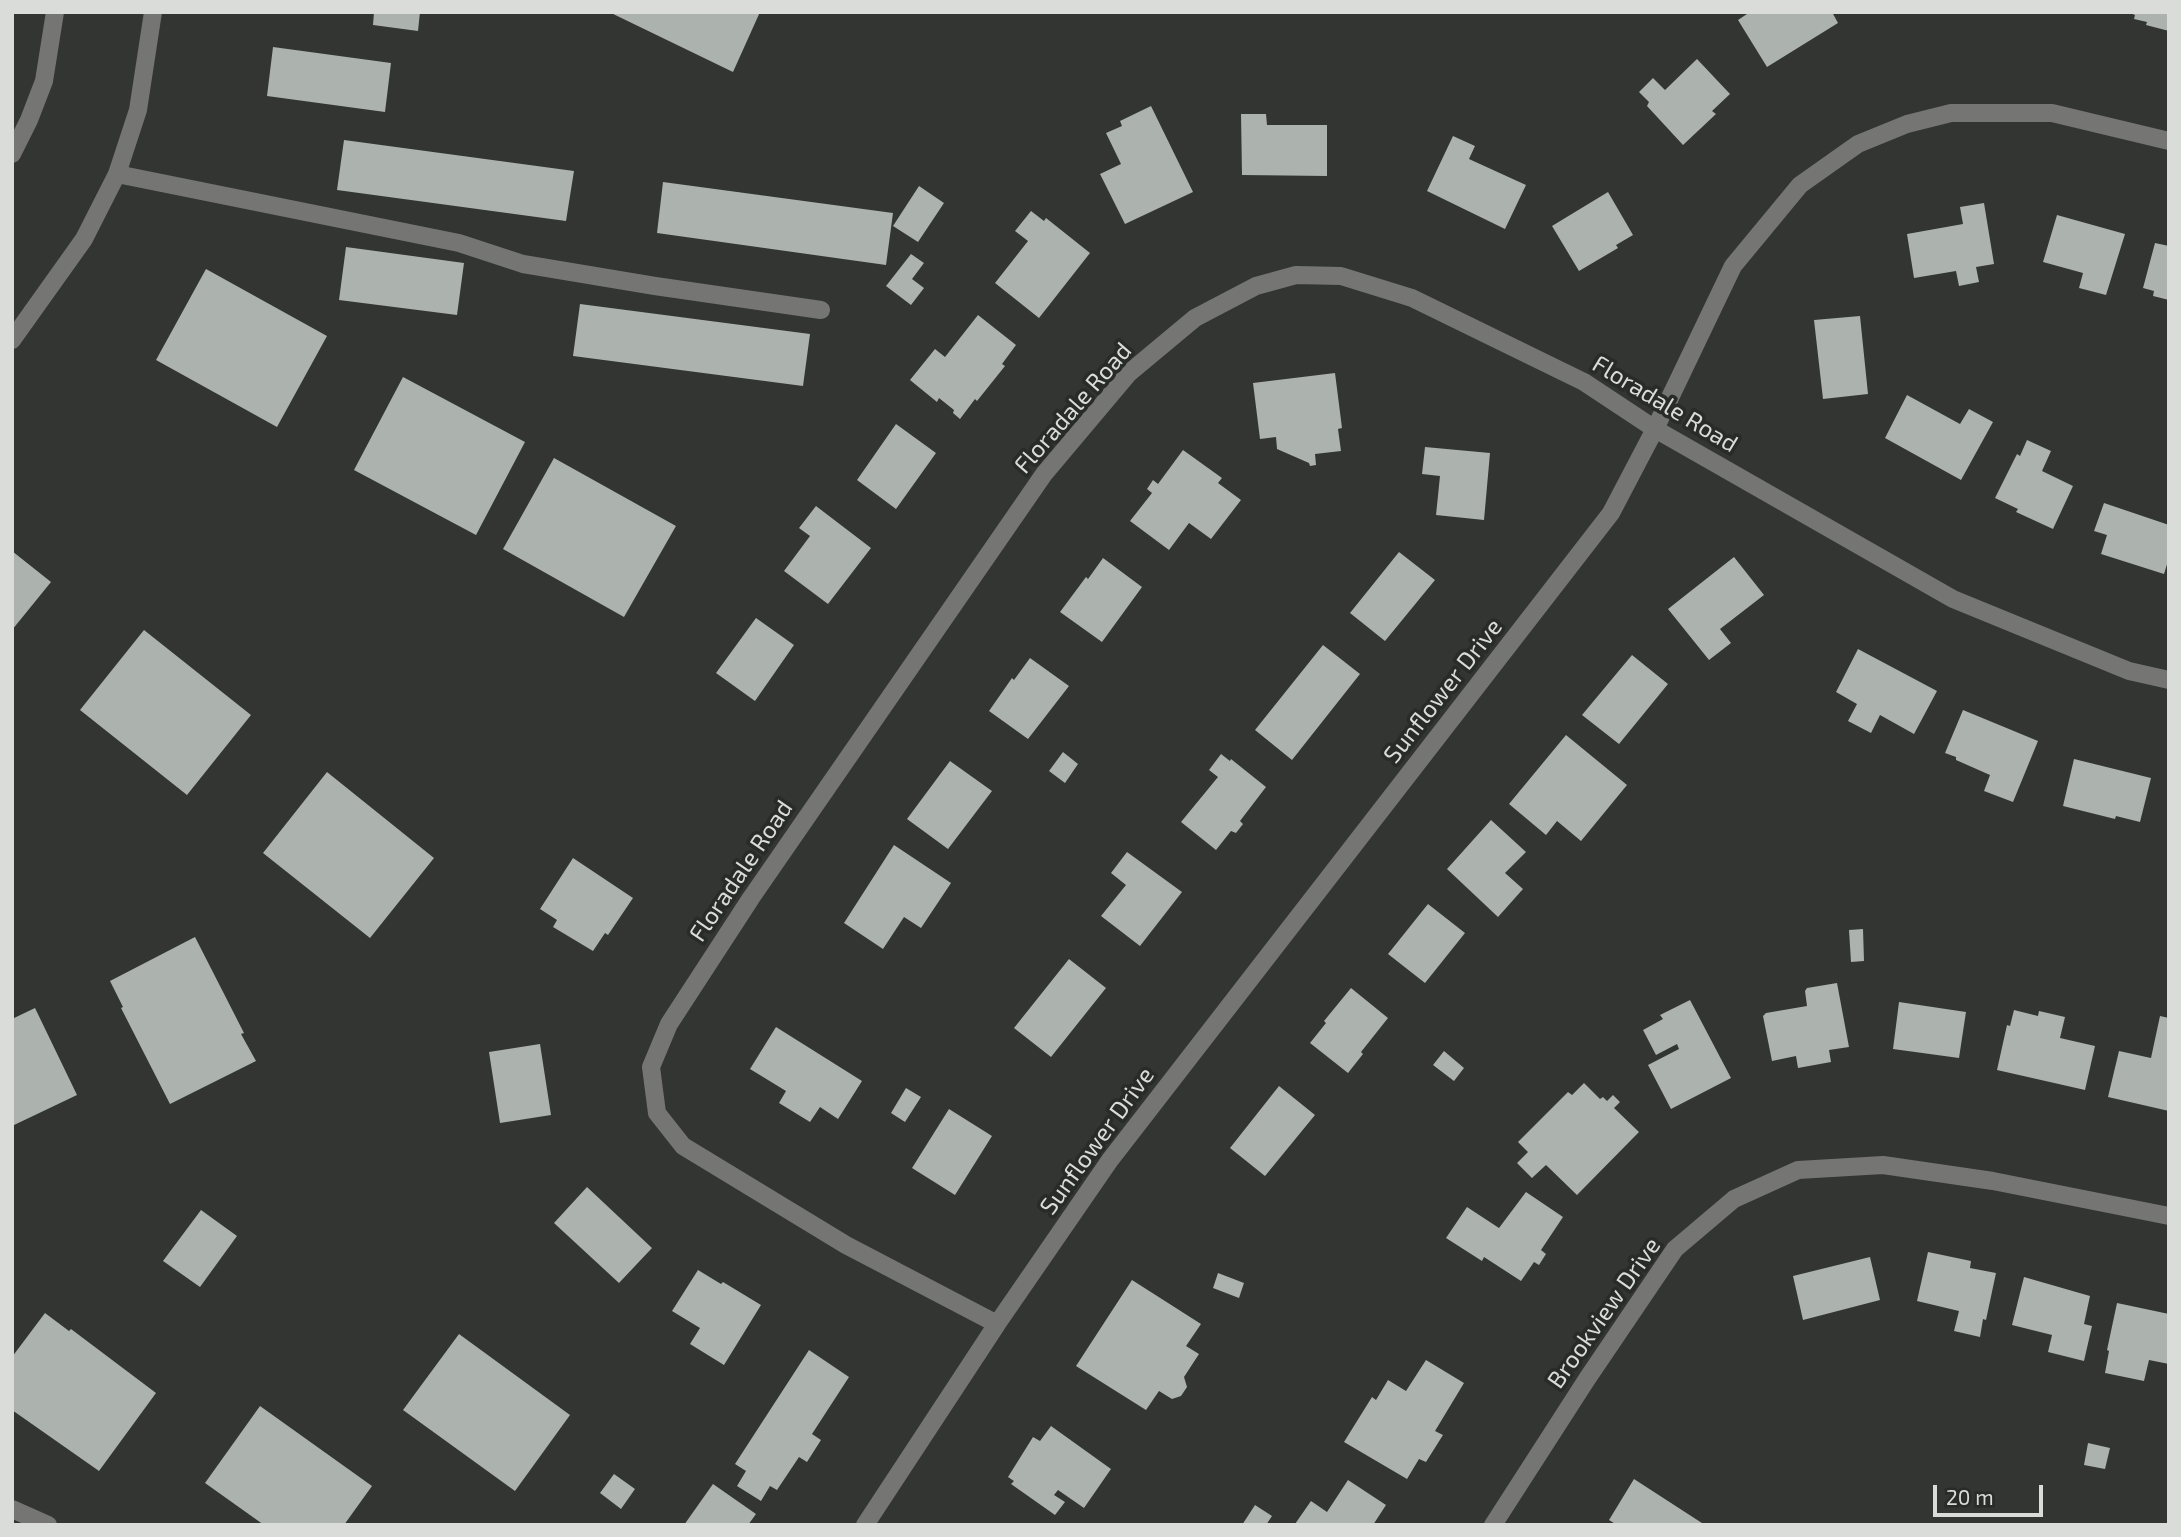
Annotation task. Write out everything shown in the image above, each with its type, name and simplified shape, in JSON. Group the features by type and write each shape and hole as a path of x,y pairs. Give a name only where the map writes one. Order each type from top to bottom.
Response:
{"street":[{"path":"12,154 44,81 55,12"},
{"path":"12,340 84,239 117,174 138,110 153,12"},
{"name":"Sunflower Drive","path":"865,1525 997,1324 1111,1160 1611,513 1655,429 1733,266 1800,186 1858,144 1907,124 1951,113 2052,113 2169,141"},
{"path":"117,174 459,243 523,264 821,310"},
{"name":"Floradale Road","path":"997,1324 846,1245 683,1146 657,1113 651,1066 669,1024 751,898 1044,474 1129,373 1195,318 1256,286 1296,275 1341,276 1412,298 1584,382 1655,429 1953,600 2129,670 2169,680"},
{"name":"Brookview Drive","path":"1493,1525 1675,1249 1734,1199 1798,1170 1883,1165 1993,1181 2169,1216"},
{"path":"12,1509 48,1525"}],"building":[{"path":"374,12 420,12 418,31 373,25"},
{"path":"609,12 760,12 733,72"},
{"path":"1750,12 1832,12 1838,23 1767,67 1738,20"},
{"path":"2128,12 2169,12 2169,31 2146,25 2147,22 2134,19 2135,15"},
{"path":"273,47 391,63 385,112 267,96"},
{"path":"1697,59 1730,94 1712,111 1716,114 1683,145 1647,106 1649,102 1639,92 1653,78 1665,90"},
{"path":"1151,106 1193,192 1125,224 1100,174 1121,164 1106,133 1122,126 1120,121"},
{"path":"1241,114 1266,114 1267,125 1327,125 1327,176 1242,175"},
{"path":"1453,136 1475,146 1469,159 1526,185 1505,229 1427,191"},
{"path":"344,140 574,171 566,221 337,190"},
{"path":"663,182 893,213 886,265 657,233"},
{"path":"919,186 944,203 918,242 893,226"},
{"path":"1608,192 1633,235 1616,245 1618,248 1579,271 1552,226"},
{"path":"1984,203 1994,264 1976,267 1979,282 1959,286 1956,271 1914,278 1907,234 1963,224 1960,207"},
{"path":"1031,211 1044,221 1046,218 1090,253 1039,318 995,283 1028,241 1015,231"},
{"path":"2057,215 2125,234 2106,295 2079,288 2083,273 2043,262"},
{"path":"2155,243 2169,246 2169,300 2153,296 2154,291 2143,288"},
{"path":"346,247 464,263 457,315 339,300"},
{"path":"911,254 924,263 912,279 924,288 911,305 886,286"},
{"path":"206,269 327,336 277,427 156,360"},
{"path":"580,304 810,334 803,386 573,356"},
{"path":"978,315 1016,345 1002,364 1005,366 960,419 953,413 954,410 939,398 937,402 910,380 935,349 945,357"},
{"path":"1860,316 1868,394 1823,399 1814,320"},
{"path":"1335,373 1342,428 1338,429 1341,451 1315,454 1316,465 1310,466 1309,463 1277,449 1276,437 1260,439 1253,383"},
{"path":"403,377 525,442 476,535 354,470"},
{"path":"1907,395 1960,424 1969,409 1993,422 1961,480 1885,438"},
{"path":"896,424 936,453 896,509 857,480"},
{"path":"2027,440 2051,451 2042,471 2073,486 2053,529 2016,512 2018,509 1995,498"},
{"path":"1425,447 1490,453 1484,520 1436,515 1440,476 1422,474"},
{"path":"1183,450 1222,478 1218,483 1241,500 1211,539 1189,523 1169,550 1130,521 1152,493 1147,489 1153,480 1158,484"},
{"path":"554,458 676,526 624,617 503,549"},
{"path":"2104,503 2169,525 2169,558 2164,574 2101,554 2107,535 2094,531"},
{"path":"816,506 871,548 828,604 784,571 810,536 799,528"},
{"path":"12,551 51,582 12,630"},
{"path":"1399,552 1435,580 1385,641 1350,613"},
{"path":"1734,557 1764,595 1720,629 1731,643 1709,660 1668,609"},
{"path":"1103,558 1142,587 1102,642 1060,612"},
{"path":"756,618 794,645 755,701 716,673"},
{"path":"144,630 251,715 187,795 80,710"},
{"path":"1323,645 1360,674 1292,760 1255,730"},
{"path":"1858,649 1937,691 1914,734 1880,715 1871,733 1848,721 1857,704 1836,692"},
{"path":"1632,655 1668,684 1619,744 1582,715"},
{"path":"1030,658 1069,686 1028,739 989,711"},
{"path":"1963,710 2038,741 2013,802 1984,791 1990,775 1945,753"},
{"path":"1566,735 1627,785 1581,841 1557,821 1546,835 1509,804"},
{"path":"1063,752 1078,764 1065,783 1049,771"},
{"path":"1221,754 1266,787 1240,821 1243,824 1236,833 1231,831 1216,850 1181,822 1218,777 1209,770"},
{"path":"2074,759 2151,778 2140,822 2116,816 2115,819 2063,806"},
{"path":"950,761 992,791 948,849 907,819"},
{"path":"327,772 434,858 370,938 263,853"},
{"path":"1491,820 1526,852 1505,873 1523,889 1498,917 1447,869"},
{"path":"894,845 951,883 921,928 904,917 883,949 844,923"},
{"path":"1127,852 1182,892 1140,946 1101,916 1126,885 1111,873"},
{"path":"573,858 633,898 608,935 605,933 593,951 553,927 557,920 540,909"},
{"path":"1428,904 1465,933 1425,983 1388,954"},
{"path":"1863,929 1864,961 1851,962 1849,930"},
{"path":"195,937 256,1061 170,1104 110,981"},
{"path":"1069,959 1106,988 1051,1057 1014,1028"},
{"path":"1837,983 1849,1047 1829,1050 1831,1062 1798,1068 1796,1056 1772,1061 1763,1016 1766,1013 1807,1006 1807,988"},
{"path":"1351,988 1388,1018 1348,1073 1310,1043"},
{"path":"1690,1000 1731,1078 1671,1109 1648,1065 1679,1049 1677,1044 1656,1055 1643,1030 1663,1019 1660,1015"},
{"path":"1899,1002 1966,1012 1959,1058 1893,1049"},
{"path":"35,1008 77,1095 12,1126 12,1019"},
{"path":"2014,1010 2038,1016 2039,1011 2065,1017 2060,1038 2095,1046 2085,1090 1997,1070 2007,1025 2010,1026"},
{"path":"2160,1016 2169,1018 2169,1111 2108,1097 2119,1051 2151,1058"},
{"path":"776,1027 862,1081 838,1119 820,1107 810,1122 779,1103 786,1091 750,1069"},
{"path":"540,1044 551,1115 500,1123 489,1052"},
{"path":"1444,1051 1464,1068 1454,1081 1433,1065"},
{"path":"1584,1083 1600,1099 1603,1097 1607,1101 1613,1095 1620,1102 1614,1108 1639,1132 1577,1195 1546,1165 1532,1178 1517,1163 1528,1152 1518,1142 1568,1092 1572,1095"},
{"path":"1279,1086 1315,1115 1265,1176 1230,1148"},
{"path":"906,1088 921,1097 905,1122 891,1113"},
{"path":"949,1109 992,1136 955,1195 912,1168"},
{"path":"587,1187 652,1248 619,1283 554,1223"},
{"path":"1526,1192 1563,1217 1541,1250 1546,1254 1539,1265 1534,1262 1521,1281 1484,1257 1482,1261 1446,1238 1467,1207 1499,1228"},
{"path":"201,1210 237,1236 200,1287 163,1261"},
{"path":"1928,1252 1971,1261 1970,1268 1996,1273 1980,1337 1954,1331 1959,1311 1917,1301"},
{"path":"1870,1257 1880,1300 1803,1320 1793,1276"},
{"path":"698,1270 761,1305 724,1365 690,1344 700,1328 672,1311"},
{"path":"1218,1273 1244,1283 1239,1298 1213,1288"},
{"path":"2024,1277 2090,1296 2084,1324 2092,1326 2084,1361 2048,1352 2052,1335 2012,1325"},
{"path":"1132,1280 1201,1324 1186,1346 1199,1354 1184,1377 1187,1387 1181,1396 1172,1399 1159,1391 1146,1410 1076,1366"},
{"path":"2117,1303 2169,1314 2169,1364 2149,1360 2144,1381 2105,1373"},
{"path":"45,1313 69,1331 71,1329 156,1393 99,1471 12,1410 12,1357"},
{"path":"459,1334 570,1415 515,1491 403,1410"},
{"path":"809,1350 849,1377 812,1434 821,1440 807,1462 799,1457 777,1490 770,1486 761,1501 737,1486 746,1471 735,1464"},
{"path":"1426,1360 1464,1383 1435,1431 1443,1435 1426,1462 1419,1459 1407,1479 1344,1442 1372,1397 1376,1400 1388,1380 1406,1391"},
{"path":"260,1406 372,1486 344,1525 264,1525 205,1483"},
{"path":"1051,1426 1111,1469 1084,1508 1058,1490 1054,1495 1065,1502 1055,1515 1011,1484 1014,1481 1008,1477 1033,1437 1040,1441"},
{"path":"2088,1443 2110,1448 2105,1469 2084,1465"},
{"path":"614,1474 635,1489 621,1509 600,1493"},
{"path":"1634,1479 1705,1525 1617,1525 1609,1520"},
{"path":"1348,1480 1386,1505 1373,1525 1295,1524 1311,1501 1327,1512"},
{"path":"713,1484 756,1514 748,1525 684,1525"},
{"path":"1255,1505 1272,1516 1266,1525 1242,1525"}]}
